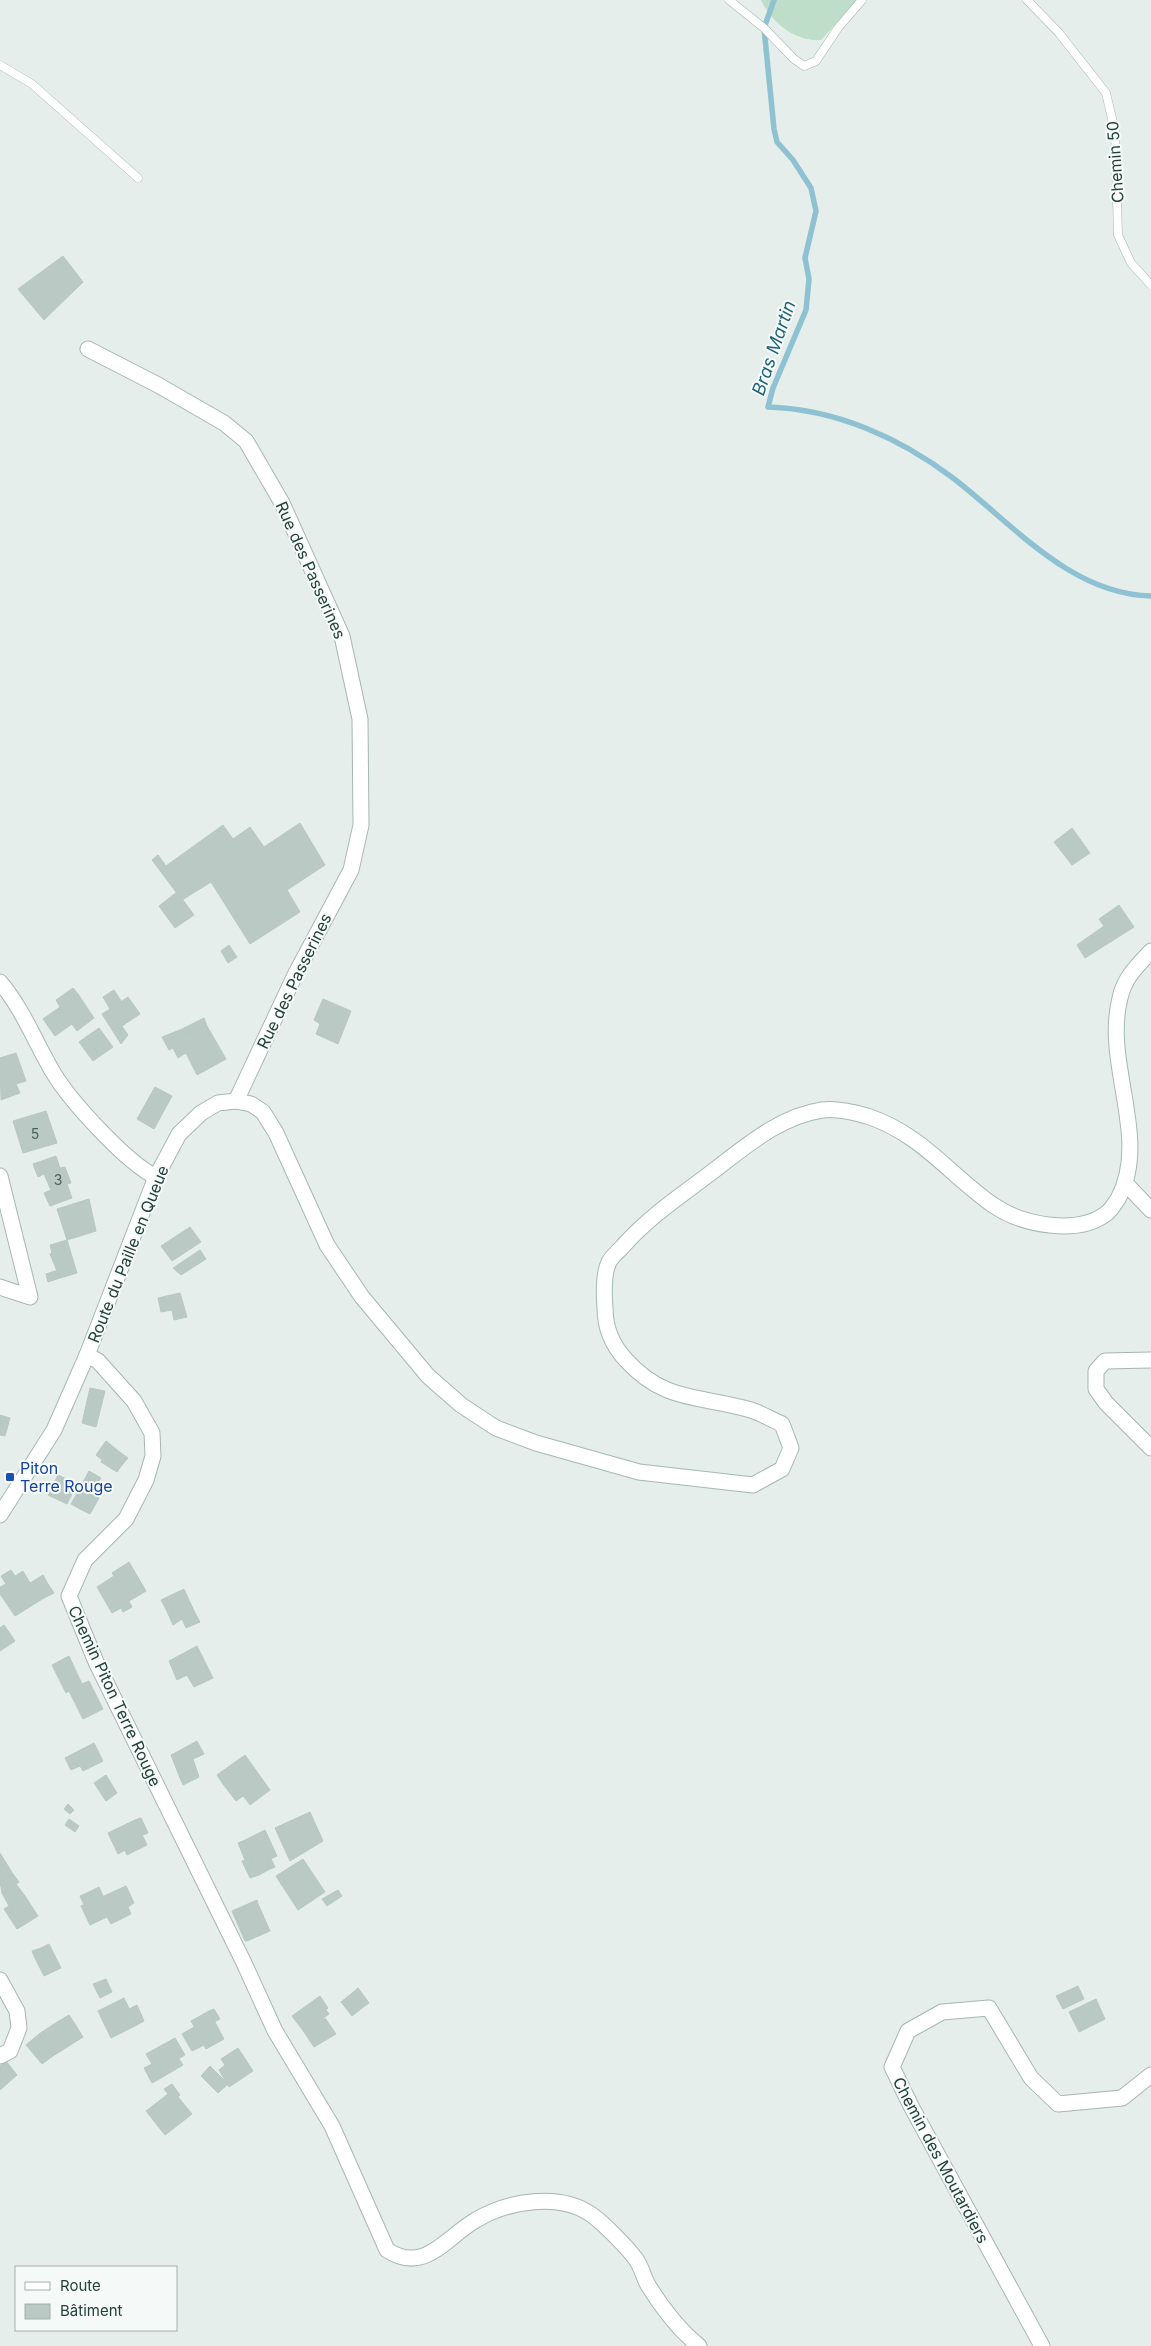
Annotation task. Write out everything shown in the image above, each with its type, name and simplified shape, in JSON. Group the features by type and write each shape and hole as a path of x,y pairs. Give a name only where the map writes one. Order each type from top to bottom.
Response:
{"street":[{"name":"Rue des Passerines","path":"88,349 158,384 224,423 246,441 282,503 342,636 360,719 362,825 351,870 296,975 236,1100"},
{"path":"236,1100 251,1104 263,1112 276,1133 327,1244 362,1297 428,1376 461,1405 496,1428 528,1440 630,1469 753,1485 782,1469 791,1448 782,1424 752,1410 681,1396 657,1387 636,1371 619,1352 605,1325 604,1294 609,1263 643,1224 769,1130 796,1116 825,1110 853,1112 888,1123 917,1141 995,1207 1032,1222 1058,1227 1086,1223 1108,1212 1128,1186 1133,1166 1135,1132 1116,1024 1120,997 1130,973 1151,951"},
{"path":"0,982 10,994 55,1076 105,1136 146,1172 156,1177"},
{"name":"Route du Paille en Queue","path":"0,1514 54,1430 87,1355 156,1177 179,1134 201,1112 218,1103 236,1100"},
{"path":"0,1176 30,1298 0,1287"},
{"path":"1128,1186 1151,1210"},
{"name":"Chemin Piton Terre Rouge","path":"87,1355 98,1361 134,1401 152,1433 153,1456 146,1480 126,1519 85,1560 69,1596 96,1662 240,1954 275,2032 332,2126 388,2250 399,2258 416,2258 448,2243 474,2221 498,2209 538,2202 564,2202 592,2215 635,2258 660,2303 699,2346"},
{"path":"1151,1360 1105,1361 1096,1371 1096,1389 1106,1403 1151,1448"},
{"path":"0,1980 18,2012 19,2028 10,2051 0,2056"},
{"name":"Chemin des Moutardiers","path":"1042,2346 911,2106 892,2067 908,2031 942,2012 989,2008 1031,2078 1058,2104 1122,2098 1151,2075"}],"lane":[{"path":"729,0 764,28 794,59 804,66 816,61 849,12 862,0"},
{"name":"Chemin 50","path":"1027,0 1060,33 1106,93 1115,131 1118,235 1131,263 1151,285"},
{"path":"0,65 32,84 138,178"}],"green space":[{"path":"761,0 857,0 821,40 811,40 802,38 785,29 771,16"}],"building":[{"path":"63,256 83,282 44,320 18,289"},
{"path":"300,823 325,865 287,890 300,912 250,944 211,882 182,900 152,860 158,855 166,866 223,825 233,839 250,827 264,847"},
{"path":"1072,828 1090,853 1072,865 1054,842"},
{"path":"177,892 194,915 175,928 159,906"},
{"path":"1119,905 1134,927 1085,958 1077,945 1104,926 1099,919"},
{"path":"229,945 237,957 228,963 221,951"},
{"path":"73,988 78,994 60,1007 56,1000"},
{"path":"114,990 121,1001 110,1009 103,997"},
{"path":"78,994 94,1018 77,1031 60,1007"},
{"path":"128,997 140,1014 122,1026 110,1009"},
{"path":"323,999 351,1011 338,1044 316,1034 320,1024 314,1020"},
{"path":"60,1007 72,1024 55,1036 43,1019"},
{"path":"110,1009 128,1035 121,1044 102,1014"},
{"path":"204,1018 207,1026 190,1035 180,1030"},
{"path":"207,1026 226,1059 197,1075 186,1053 178,1058 173,1048 169,1050 162,1037 180,1030 190,1035"},
{"path":"99,1028 113,1047 100,1056 86,1037"},
{"path":"86,1037 100,1056 93,1061 79,1042"},
{"path":"16,1053 26,1081 16,1084 20,1093 1,1100 0,1058"},
{"path":"155,1087 172,1096 154,1129 137,1119"},
{"path":"46,1111 57,1143 23,1153 13,1121"},
{"path":"56,1156 60,1168 65,1167 71,1183 67,1184 72,1198 50,1206 44,1193 51,1190 44,1174 38,1177 33,1164"},
{"path":"89,1199 96,1231 67,1240 57,1209"},
{"path":"190,1227 201,1242 172,1261 161,1246"},
{"path":"67,1240 77,1273 60,1278 50,1254 52,1253 50,1245"},
{"path":"200,1250 206,1259 181,1275 173,1268"},
{"path":"58,1270 60,1278 48,1282 46,1274"},
{"path":"180,1293 187,1317 174,1320 172,1310 161,1312 158,1298"},
{"path":"90,1388 105,1391 96,1427 82,1423"},
{"path":"0,1415 10,1418 5,1436 0,1435"},
{"path":"106,1441 121,1453 116,1459 122,1465 117,1472 101,1462 102,1460 96,1455"},
{"path":"121,1453 128,1458 122,1465 116,1459"},
{"path":"89,1471 101,1478 91,1494 80,1488"},
{"path":"58,1475 77,1484 67,1504 48,1495"},
{"path":"80,1488 89,1493 80,1509 71,1504"},
{"path":"89,1493 99,1498 90,1514 80,1509"},
{"path":"129,1562 146,1591 129,1601 132,1607 123,1612 121,1608 112,1613 97,1587 114,1576 112,1573"},
{"path":"11,1570 15,1576 23,1571 30,1583 43,1575 48,1584 39,1589 44,1598 15,1616 0,1594 0,1587 6,1584 1,1576"},
{"path":"48,1584 54,1593 44,1598 39,1589"},
{"path":"184,1589 195,1613 182,1619 179,1611 174,1614 171,1606 166,1609 161,1600"},
{"path":"171,1606 174,1614 179,1611 182,1619 173,1625 166,1609"},
{"path":"195,1613 200,1622 186,1628 182,1619"},
{"path":"4,1625 15,1641 0,1651 0,1628"},
{"path":"197,1646 213,1678 194,1687 187,1675 177,1680 169,1661"},
{"path":"69,1656 82,1684 89,1681 103,1709 83,1719 69,1691 66,1693 52,1665"},
{"path":"197,1741 204,1754 193,1759 199,1777 183,1785 180,1778 186,1775 175,1753"},
{"path":"94,1743 103,1761 83,1771 80,1766 71,1770 65,1758"},
{"path":"175,1753 186,1775 180,1778 171,1755"},
{"path":"245,1755 270,1790 250,1805 230,1778 223,1784 217,1775"},
{"path":"106,1775 117,1793 106,1801 94,1783"},
{"path":"230,1778 243,1796 236,1801 223,1784"},
{"path":"68,1804 74,1810 70,1814 64,1809"},
{"path":"310,1812 323,1841 290,1861 275,1828"},
{"path":"141,1818 148,1833 143,1835 135,1820"},
{"path":"69,1819 79,1826 75,1832 65,1825"},
{"path":"135,1820 147,1845 127,1855 125,1850 118,1854 108,1833"},
{"path":"265,1830 277,1856 266,1861 270,1869 259,1875 243,1841"},
{"path":"243,1841 259,1875 250,1878 242,1861 245,1860 238,1843"},
{"path":"0,1853 13,1874 0,1882"},
{"path":"271,1859 275,1867 270,1869 266,1861"},
{"path":"303,1859 325,1892 313,1900 308,1894 298,1901 286,1881 281,1884 276,1876"},
{"path":"13,1874 19,1882 2,1893 0,1882"},
{"path":"286,1881 298,1901 308,1894 313,1900 298,1910 281,1884"},
{"path":"16,1884 25,1896 9,1906 2,1893"},
{"path":"126,1886 134,1903 128,1907 131,1914 111,1924 107,1917 90,1925 81,1906 84,1905 80,1896 89,1892 93,1901"},
{"path":"99,1887 103,1896 93,1901 89,1892"},
{"path":"338,1890 342,1896 327,1906 322,1899"},
{"path":"25,1896 38,1916 22,1926 9,1906"},
{"path":"257,1900 258,1904 236,1914 247,1941 245,1941 232,1911"},
{"path":"258,1904 270,1931 247,1941 236,1914"},
{"path":"9,1906 22,1926 17,1929 4,1909"},
{"path":"49,1944 61,1968 44,1976 34,1956 42,1952 41,1948"},
{"path":"41,1948 42,1952 34,1956 32,1951"},
{"path":"106,1979 112,1992 100,1998 93,1984"},
{"path":"1078,1986 1084,1999 1063,2009 1056,1996"},
{"path":"358,1988 369,2003 362,2008 351,1994"},
{"path":"351,1994 362,2008 352,2016 341,2002"},
{"path":"320,1996 328,2008 326,2010 329,2014 304,2032 292,2016"},
{"path":"124,1998 137,2025 111,2038 98,2011"},
{"path":"1096,1999 1105,2019 1079,2032 1069,2012"},
{"path":"137,2005 144,2021 137,2025 129,2009"},
{"path":"214,2009 220,2019 214,2022 209,2011"},
{"path":"209,2011 224,2039 206,2049 191,2021"},
{"path":"69,2015 75,2024 59,2031 54,2024"},
{"path":"325,2018 336,2034 314,2047 304,2032"},
{"path":"54,2024 59,2031 75,2024 83,2037 53,2056 39,2034"},
{"path":"194,2027 204,2045 192,2051 182,2034"},
{"path":"39,2034 53,2056 42,2064 26,2045"},
{"path":"175,2038 185,2055 157,2071 161,2078 152,2083 144,2068 152,2064 146,2054"},
{"path":"238,2048 253,2071 229,2087 219,2070 225,2065 221,2059"},
{"path":"179,2059 183,2065 161,2078 157,2071"},
{"path":"6,2061 17,2075 0,2090 0,2066"},
{"path":"210,2066 228,2084 218,2093 201,2076"},
{"path":"172,2084 180,2095 173,2101 187,2118 165,2135 146,2111 168,2094 164,2089"},
{"path":"178,2097 192,2114 187,2118 173,2101"}],"waterway":[{"name":"Bras Martin","path":"774,0 764,28 774,129 777,142 793,160 811,188 816,211 805,258 809,279 806,310 773,388 768,407 818,413 866,428 889,438 953,478 1044,554 1069,570 1094,583 1122,592 1151,596"}],"place":[{"name":"Piton Terre Rouge","path":"10,1477"}]}
